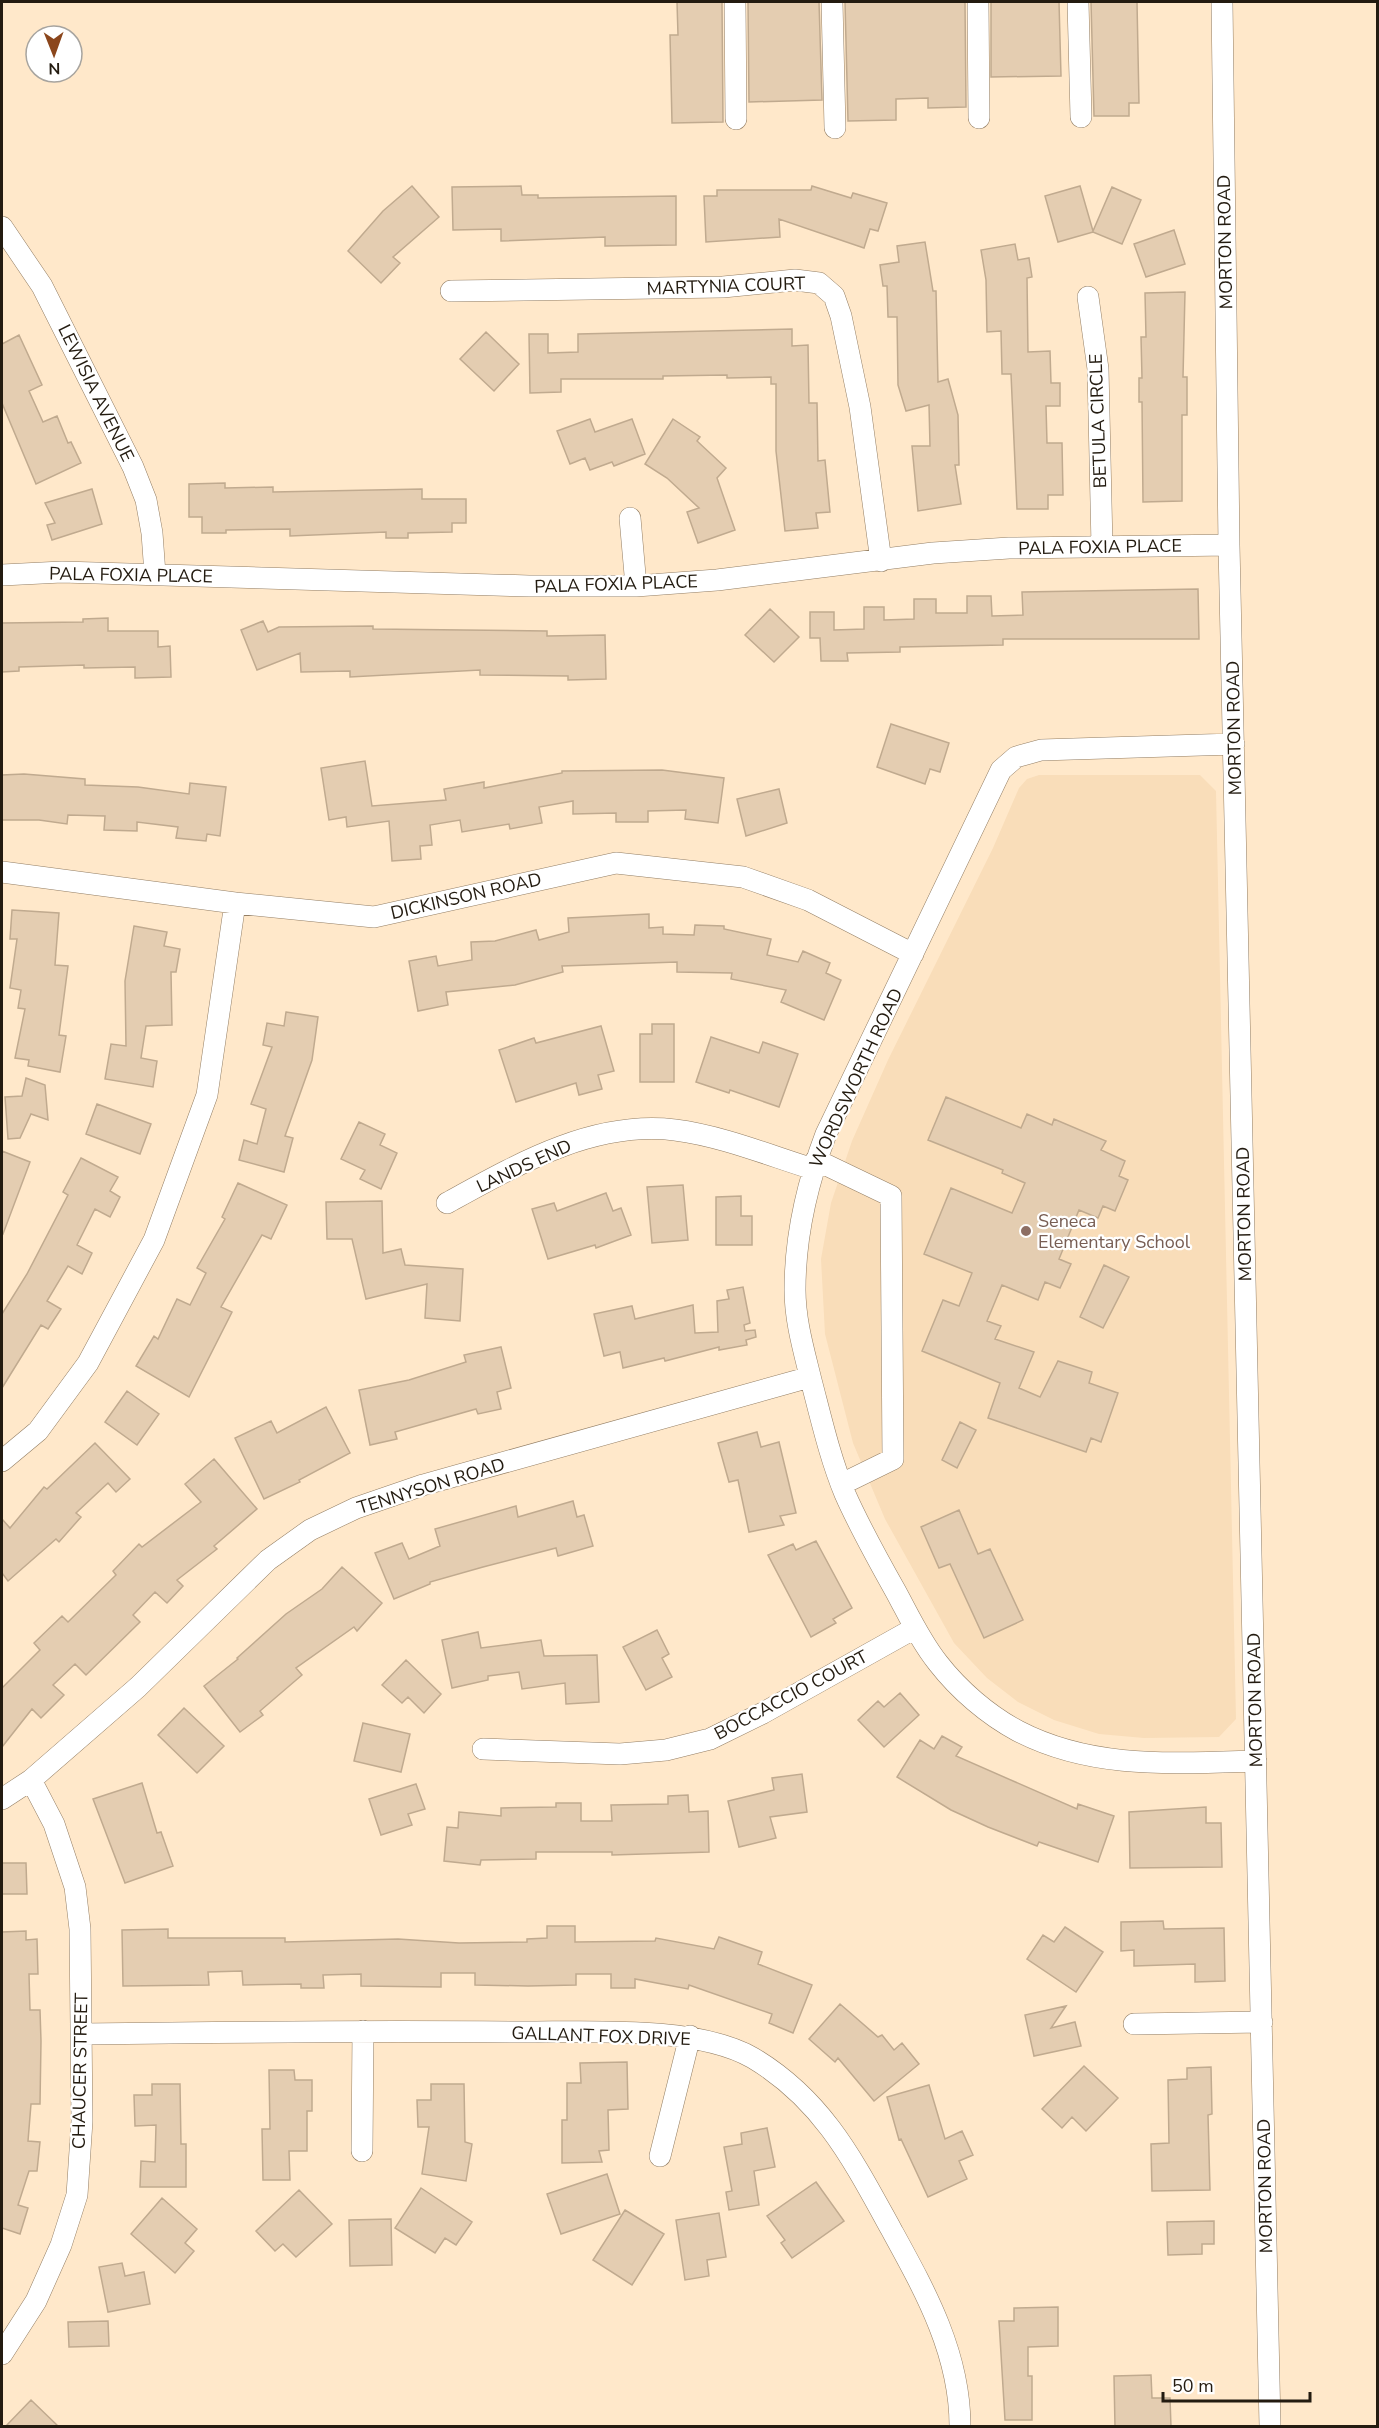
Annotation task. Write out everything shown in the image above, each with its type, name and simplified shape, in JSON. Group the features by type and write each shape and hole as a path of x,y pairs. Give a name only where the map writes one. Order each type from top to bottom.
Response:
{"street":[{"path":"735,2 736,119"},
{"path":"832,2 835,128"},
{"path":"978,2 980,118"},
{"path":"1078,2 1081,117"},
{"name":"MORTON ROAD","path":"1222,2 1229,546 1270,2427"},
{"name":"LEWISIA AVENUE","path":"3,233 42,286 133,467 146,500 152,533 155,574"},
{"name":"MARTYNIA COURT","path":"451,291 723,287 795,280 819,284 834,296 841,316 860,407 881,561"},
{"name":"BETULA CIRCLE","path":"1088,297 1098,369 1102,546"},
{"path":"630,518 636,586"},
{"name":"PALA FOXIA PLACE","path":"2,575 62,572 530,586 636,586 717,580 933,553 1009,548 1229,546"},
{"name":"WORDSWORTH ROAD","path":"1234,744 1041,750 1016,757 1001,770 991,786 814,1164 798,1242 795,1292 800,1341 825,1435 842,1484 867,1540 915,1628 938,1663 988,1712 1018,1731 1092,1758 1165,1763 1256,1761"},
{"name":"DICKINSON ROAD","path":"2,872 235,903 374,916 616,863 743,877 808,900 913,954"},
{"path":"2,1461 38,1431 88,1363 154,1240 207,1095 235,903"},
{"name":"LANDS END","path":"447,1203 512,1167 570,1143 622,1131 674,1130 814,1164 891,1196 893,1459 842,1484"},
{"name":"TENNYSON ROAD","path":"2,1799 31,1780 138,1687 268,1560 310,1530 356,1508 423,1485 810,1377"},
{"name":"BOCCACCIO COURT","path":"483,1749 620,1754 666,1750 710,1739 763,1713 915,1628"},
{"name":"CHAUCER STREET","path":"2,2354 36,2301 61,2245 77,2195 81,2121 80,1929 75,1887 54,1824 31,1780"},
{"path":"1134,2024 1262,2022"},
{"path":"362,2151 363,2031"},
{"name":"GALLANT FOX DRIVE","path":"82,2034 363,2031 690,2036 752,2057 803,2095 843,2142 926,2292 952,2356 960,2427"},
{"path":"660,2156 690,2036"}],"shaded area":[{"name":"Seneca Elementary School","path":"1039,775 1200,775 1216,791 1236,1719 1219,1737 1144,1738 1099,1734 1054,1720 1018,1702 987,1678 954,1643 885,1519 853,1443 825,1334 821,1259 831,1203 852,1141 888,1060 993,848 1019,788 1027,779"}],"building":[{"path":"677,2 722,2 723,122 672,123 670,35 678,35"},
{"path":"748,2 819,2 822,100 749,102"},
{"path":"845,2 965,2 966,107 928,108 928,98 896,99 896,120 848,121"},
{"path":"991,2 1059,2 1061,76 991,77"},
{"path":"1091,2 1137,2 1139,103 1129,103 1129,116 1094,116"},
{"path":"412,186 439,217 393,257 400,263 381,283 348,251 383,211"},
{"path":"521,186 522,195 538,195 538,198 676,196 676,245 605,246 605,237 501,241 501,229 453,230 452,187"},
{"path":"812,186 851,198 853,193 887,203 878,231 870,229 864,248 779,219 780,237 706,242 704,196 717,196 717,190 811,190"},
{"path":"1080,186 1093,231 1112,187 1141,200 1122,244 1093,232 1058,242 1045,196"},
{"path":"1174,230 1185,264 1146,277 1134,244"},
{"path":"925,242 933,291 936,291 938,382 948,379 958,415 959,465 955,465 961,504 918,511 912,446 930,446 929,405 906,411 898,385 897,317 888,317 887,286 883,286 880,265 899,262 897,246"},
{"path":"1015,244 1018,260 1029,258 1032,277 1027,278 1028,352 1050,351 1051,383 1060,383 1060,406 1046,406 1047,443 1062,443 1063,495 1048,495 1048,509 1017,509 1011,374 1002,374 1001,331 987,332 986,280 981,250"},
{"path":"1185,292 1183,377 1187,377 1187,415 1182,415 1182,501 1143,502 1142,402 1139,402 1139,378 1142,378 1141,337 1146,337 1145,293"},
{"path":"792,329 792,346 808,345 809,403 817,403 818,461 825,460 830,512 816,513 818,528 785,531 776,451 776,384 771,384 771,377 727,378 727,375 663,376 663,379 561,379 561,392 530,393 529,334 548,334 548,353 578,352 578,334"},
{"path":"486,332 519,364 494,391 460,359"},
{"path":"19,335 42,385 29,391 43,422 57,416 68,443 71,442 81,463 36,484 2,403 2,344"},
{"path":"590,419 595,432 632,419 645,454 614,466 612,462 590,470 585,458 570,464 557,431"},
{"path":"673,419 700,437 697,441 726,468 717,478 735,530 698,543 687,512 699,508 667,478 645,464"},
{"path":"225,483 225,488 273,487 273,492 422,489 422,499 466,499 466,523 452,523 452,532 408,533 408,538 386,538 386,532 290,536 290,529 226,530 226,533 202,533 202,517 189,517 189,484"},
{"path":"92,489 102,524 52,540 47,525 55,523 45,503"},
{"path":"1198,589 1199,639 1003,639 1003,645 900,647 900,652 847,653 848,661 821,661 820,638 810,638 810,612 834,612 834,630 864,629 864,607 884,607 884,620 914,619 914,599 936,599 936,613 967,613 967,596 991,596 992,616 1023,615 1022,592"},
{"path":"770,609 799,637 774,662 745,635"},
{"path":"108,618 108,631 158,631 158,647 170,646 171,677 135,678 135,667 84,668 84,665 19,667 19,671 2,672 2,623 83,622 83,619"},
{"path":"263,621 268,632 279,627 373,626 373,629 547,631 547,636 605,635 606,679 568,680 568,676 480,675 480,670 350,677 350,671 301,672 300,653 257,670 241,630"},
{"path":"891,724 949,743 940,772 930,769 925,784 877,767"},
{"path":"365,761 372,806 446,800 444,789 484,782 484,788 562,773 562,771 662,770 724,778 718,823 685,819 686,810 648,811 648,822 616,822 616,813 573,814 573,801 539,807 542,823 510,829 509,824 462,832 460,820 430,825 432,845 420,846 421,859 392,861 389,821 347,827 346,817 329,820 321,768"},
{"path":"24,774 85,779 85,785 138,787 189,794 190,783 226,787 220,836 207,834 206,841 176,838 178,827 137,822 137,831 104,830 105,816 68,815 67,824 39,820 2,820 2,775"},
{"path":"779,789 787,823 746,836 737,799"},
{"path":"12,910 59,913 55,965 68,966 59,1035 66,1036 60,1072 28,1066 29,1060 15,1058 25,1009 18,1008 21,990 10,988 17,939 10,939"},
{"path":"649,914 649,928 663,927 663,934 694,935 695,925 724,926 724,929 771,939 767,955 798,962 803,951 830,963 826,973 841,980 824,1020 781,1002 786,990 731,979 732,973 677,972 677,962 562,966 563,972 515,985 446,992 448,1005 418,1011 409,961 436,956 438,966 472,960 471,942 495,941 536,930 539,940 569,932 568,918"},
{"path":"134,926 167,932 164,946 180,949 176,972 171,972 172,1025 146,1026 141,1058 157,1061 153,1087 105,1079 111,1044 126,1046 125,981"},
{"path":"286,1012 318,1017 312,1060 285,1136 293,1138 284,1172 239,1160 244,1140 257,1144 266,1109 251,1104 272,1047 263,1045 267,1023 284,1026"},
{"path":"652,1024 674,1024 674,1082 640,1082 640,1034 652,1034"},
{"path":"601,1026 614,1071 598,1075 602,1089 579,1095 576,1083 516,1102 499,1050 534,1038 536,1043"},
{"path":"711,1037 759,1053 763,1042 798,1054 779,1107 730,1090 729,1093 696,1082"},
{"path":"26,1078 45,1085 48,1120 31,1114 20,1138 8,1139 5,1097 22,1096"},
{"path":"946,1097 1021,1128 1027,1114 1052,1125 1054,1119 1106,1141 1101,1150 1125,1161 1119,1176 1128,1180 1115,1211 1103,1206 1098,1218 1079,1210 1059,1259 1071,1264 1060,1288 1045,1282 1038,1300 1002,1285 987,1321 1001,1326 995,1339 1034,1352 1019,1388 1040,1397 1058,1361 1092,1372 1089,1383 1118,1393 1101,1442 1091,1438 1086,1452 988,1418 1000,1383 922,1351 943,1300 959,1306 972,1273 924,1254 951,1188 1012,1213 1025,1183 1002,1173 1003,1170 928,1140"},
{"path":"97,1104 151,1124 140,1154 86,1134"},
{"path":"359,1122 385,1134 380,1145 397,1153 381,1189 360,1179 365,1170 341,1159"},
{"path":"2,1151 30,1162 3,1234 2,1233"},
{"path":"81,1158 118,1177 110,1191 120,1197 110,1217 95,1209 77,1245 92,1253 82,1274 68,1266 47,1301 61,1309 48,1329 41,1325 2,1388 2,1314 27,1274 68,1195 63,1192"},
{"path":"238,1183 287,1205 271,1239 262,1235 221,1307 232,1312 189,1397 136,1366 154,1336 158,1339 177,1299 190,1305 206,1273 197,1268 225,1219 222,1217"},
{"path":"683,1185 688,1240 652,1243 647,1187"},
{"path":"606,1193 613,1211 621,1208 631,1235 596,1248 595,1245 548,1259 532,1209 554,1203 557,1211"},
{"path":"741,1196 741,1216 752,1216 752,1245 716,1245 716,1197"},
{"path":"382,1201 383,1253 401,1249 405,1265 463,1269 460,1321 425,1318 427,1284 366,1299 352,1239 327,1239 326,1202"},
{"name":"Seneca Elementary School","path":"1104,1265 1129,1277 1103,1328 1080,1317"},
{"path":"743,1287 750,1323 744,1325 745,1331 755,1330 756,1337 746,1340 747,1345 719,1350 719,1347 665,1361 664,1358 623,1368 620,1352 604,1356 594,1314 632,1306 635,1319 693,1305 695,1333 718,1332 717,1301 729,1299 727,1290"},
{"path":"501,1347 511,1388 497,1392 501,1409 478,1414 476,1409 395,1432 397,1439 370,1445 359,1390 409,1380 466,1362 464,1355"},
{"path":"127,1391 159,1414 137,1445 105,1422"},
{"path":"326,1407 350,1453 299,1480 300,1482 264,1499 235,1438 271,1421 277,1433"},
{"path":"960,1422 976,1430 957,1468 942,1460"},
{"path":"757,1432 761,1447 779,1442 796,1513 780,1516 784,1525 749,1532 738,1480 729,1482 718,1443"},
{"path":"95,1443 130,1479 116,1492 108,1483 76,1513 81,1517 59,1542 56,1539 8,1581 2,1573 2,1519 10,1528 44,1487 47,1489"},
{"path":"214,1459 257,1509 214,1546 217,1549 177,1580 183,1586 167,1603 155,1592 133,1615 140,1622 86,1675 75,1664 53,1685 64,1695 41,1718 32,1709 2,1747 2,1688 40,1650 34,1643 62,1616 68,1622 116,1575 113,1571 139,1544 142,1547 201,1502 185,1484"},
{"path":"573,1501 577,1517 584,1515 593,1546 558,1556 556,1548 483,1567 430,1582 430,1584 394,1599 375,1553 402,1543 409,1559 440,1546 435,1529 516,1506 518,1517"},
{"path":"959,1510 978,1554 990,1549 1023,1620 984,1638 950,1564 939,1568 921,1527"},
{"path":"816,1541 852,1608 833,1619 836,1623 811,1637 768,1555 793,1544 796,1550"},
{"path":"342,1567 382,1603 357,1631 354,1627 296,1668 302,1675 260,1711 263,1715 240,1732 204,1686 238,1659 286,1614 322,1589"},
{"path":"657,1630 669,1654 662,1658 672,1677 646,1690 623,1647"},
{"path":"478,1632 481,1648 541,1640 544,1656 597,1655 599,1702 566,1704 565,1683 522,1689 519,1672 488,1676 488,1680 452,1688 442,1640"},
{"path":"406,1660 441,1694 424,1713 408,1697 402,1703 382,1685"},
{"path":"900,1693 919,1715 884,1747 858,1720 878,1701 884,1707"},
{"path":"184,1708 224,1746 197,1773 158,1735"},
{"path":"363,1723 410,1734 401,1772 354,1761"},
{"path":"942,1736 962,1747 956,1756 1077,1809 1078,1804 1114,1816 1098,1862 1039,1842 1037,1846 988,1827 951,1810 897,1777 920,1740 934,1749"},
{"path":"802,1774 807,1812 770,1817 776,1838 739,1847 728,1801 774,1790 772,1778"},
{"path":"142,1783 157,1833 161,1832 173,1866 125,1883 93,1799"},
{"path":"416,1784 425,1809 408,1814 412,1825 381,1835 369,1799"},
{"path":"688,1795 689,1812 708,1811 709,1852 612,1855 612,1852 536,1852 536,1859 481,1860 480,1865 444,1861 447,1827 458,1828 459,1812 501,1816 501,1808 556,1807 556,1803 581,1803 581,1821 612,1821 611,1805 668,1804 668,1796"},
{"path":"1206,1807 1206,1823 1221,1823 1222,1867 1130,1868 1129,1812"},
{"path":"2,1863 26,1863 27,1894 2,1894"},
{"path":"1163,1921 1164,1929 1224,1928 1225,1981 1195,1982 1195,1964 1134,1966 1134,1950 1121,1951 1121,1922"},
{"path":"547,1926 575,1926 575,1942 655,1941 656,1938 714,1949 719,1937 762,1952 758,1964 812,1985 793,2033 769,2023 772,2014 689,1985 688,1989 635,1979 635,1988 611,1988 611,1974 576,1974 576,1985 528,1986 475,1985 475,1973 441,1973 441,1987 361,1986 361,1974 323,1975 324,1988 301,1988 301,1984 243,1985 242,1971 208,1972 209,1985 123,1986 122,1930 168,1929 168,1938 285,1938 285,1942 398,1939 459,1943 527,1942 527,1939 547,1938"},
{"path":"1065,1927 1103,1952 1076,1992 1027,1959 1043,1935 1054,1942"},
{"path":"26,1931 26,1940 37,1939 38,1974 29,1974 30,2010 40,2010 41,2041 40,2104 31,2104 28,2141 40,2142 37,2171 29,2171 18,2205 28,2208 20,2234 2,2228 2,1932"},
{"path":"840,2004 878,2037 882,2035 894,2050 902,2043 919,2064 874,2101 838,2058 835,2062 809,2039"},
{"path":"1066,2006 1051,2028 1075,2022 1081,2046 1034,2056 1025,2015"},
{"path":"627,2062 628,2109 608,2110 609,2150 599,2151 602,2162 562,2163 562,2120 567,2120 567,2083 581,2083 580,2063"},
{"path":"1084,2066 1118,2098 1086,2131 1072,2117 1062,2128 1042,2109"},
{"path":"1211,2067 1212,2114 1208,2115 1210,2190 1152,2191 1151,2144 1169,2143 1168,2080 1187,2079 1187,2068"},
{"path":"269,2070 294,2070 295,2080 312,2080 312,2111 307,2111 307,2151 289,2151 290,2180 263,2180 262,2129 270,2129"},
{"path":"152,2084 180,2084 181,2144 186,2144 186,2187 140,2187 141,2161 155,2162 156,2125 135,2126 134,2095 152,2095"},
{"path":"431,2084 464,2084 465,2142 472,2144 466,2181 422,2174 429,2127 418,2127 417,2100 431,2100"},
{"path":"929,2085 945,2139 962,2131 973,2155 959,2161 967,2179 928,2197 901,2139 899,2140 887,2097"},
{"path":"767,2128 775,2167 754,2171 759,2205 729,2210 726,2192 732,2191 724,2147 742,2144 741,2133"},
{"path":"607,2174 620,2214 561,2234 547,2194"},
{"path":"816,2182 844,2221 792,2258 781,2243 785,2240 767,2216"},
{"path":"421,2188 472,2222 456,2245 445,2238 435,2253 395,2228"},
{"path":"299,2190 332,2224 296,2257 283,2244 275,2251 256,2231"},
{"path":"162,2198 197,2229 185,2243 194,2251 175,2273 131,2234"},
{"path":"625,2210 664,2234 632,2285 593,2260"},
{"path":"719,2213 726,2257 707,2260 709,2276 685,2280 676,2220"},
{"path":"391,2219 392,2265 350,2266 349,2220"},
{"path":"1214,2221 1214,2244 1202,2244 1202,2254 1168,2255 1167,2222"},
{"path":"122,2263 125,2276 144,2272 150,2304 108,2312 99,2267"},
{"path":"1058,2307 1058,2346 1028,2347 1028,2376 1032,2376 1032,2420 1005,2420 999,2321 1014,2321 1014,2308"},
{"path":"108,2321 109,2346 69,2347 68,2322"},
{"path":"1151,2375 1152,2398 1170,2398 1171,2427 1115,2427 1114,2376"},
{"path":"31,2400 59,2427 5,2427"}],"place":[{"name":"Seneca Elementary School","path":"1026,1231"}]}
